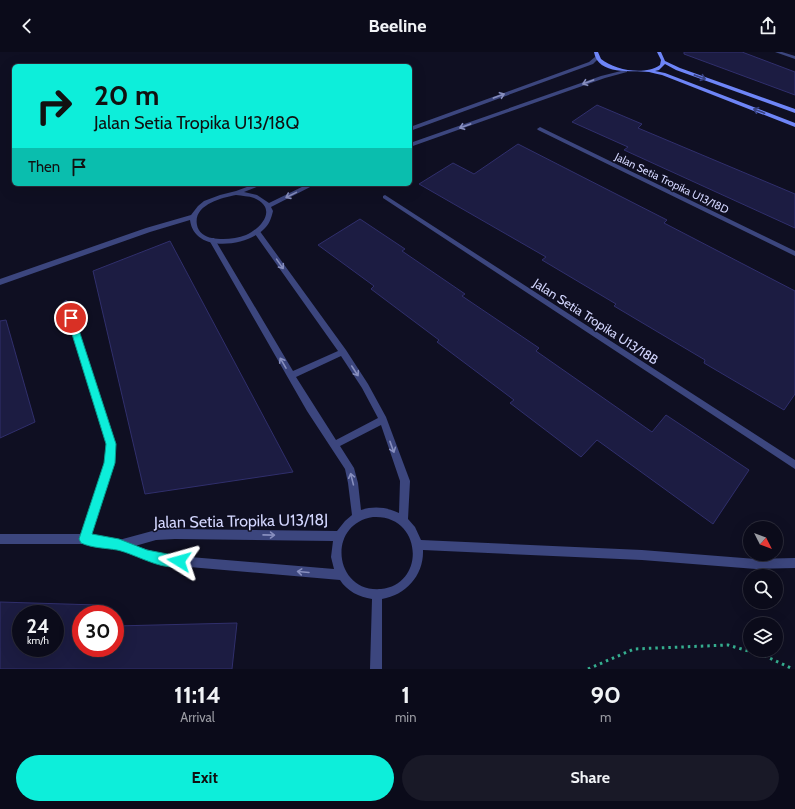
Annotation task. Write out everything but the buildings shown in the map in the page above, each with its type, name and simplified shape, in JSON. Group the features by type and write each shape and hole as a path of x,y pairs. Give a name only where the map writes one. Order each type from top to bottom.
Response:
{"main road":[{"path":"659,52 663,57 664,62 678,69 795,111"},
{"path":"596,55 608,66 625,71 649,71 663,74 795,125"},
{"path":"649,71 657,69 664,62"}],"street":[{"path":"777,52 795,58"},
{"path":"412,128 591,63 596,55"},
{"path":"412,144 602,77 625,71"},
{"name":"Jalan Setia Tropika U13/18D","path":"540,129 795,254"},
{"path":"236,193 256,196 264,200 269,206 270,213 269,219 265,226 257,232 236,241 212,240 203,237 196,232 193,225 193,217 197,210 205,203 255,186"},
{"path":"269,206 310,186"},
{"name":"Jalan Setia Tropika U13/18B","path":"385,197 795,465"},
{"path":"0,282 148,230 193,217"},
{"path":"257,232 342,352 364,386 383,420 405,482 403,520"},
{"path":"212,240 291,376 349,468 353,483 357,517"},
{"path":"66,303 111,444 109,463 85,539"},
{"path":"291,376 342,352"},
{"path":"334,445 383,420"},
{"path":"380,512 392,514 403,520 415,535 418,545 418,559 413,573 404,584 391,592 378,595 363,593 351,586 342,575 337,562 337,549 341,536 347,525 357,517 368,513 380,512"},
{"name":"Jalan Setia Tropika U13/18J","path":"119,545 156,535 175,534 341,536"},
{"name":"Jalan Setia Tropika U13/18J","path":"0,539 85,539 119,545 166,560 342,575"},
{"path":"418,545 642,555 756,564 795,563"},
{"path":"376,669 378,595"}],"path":[{"path":"588,669 634,649 728,645 764,656 793,669"}],"route":[{"path":"71,318 111,444 109,463 85,539 119,545 166,560 179,561"}]}
